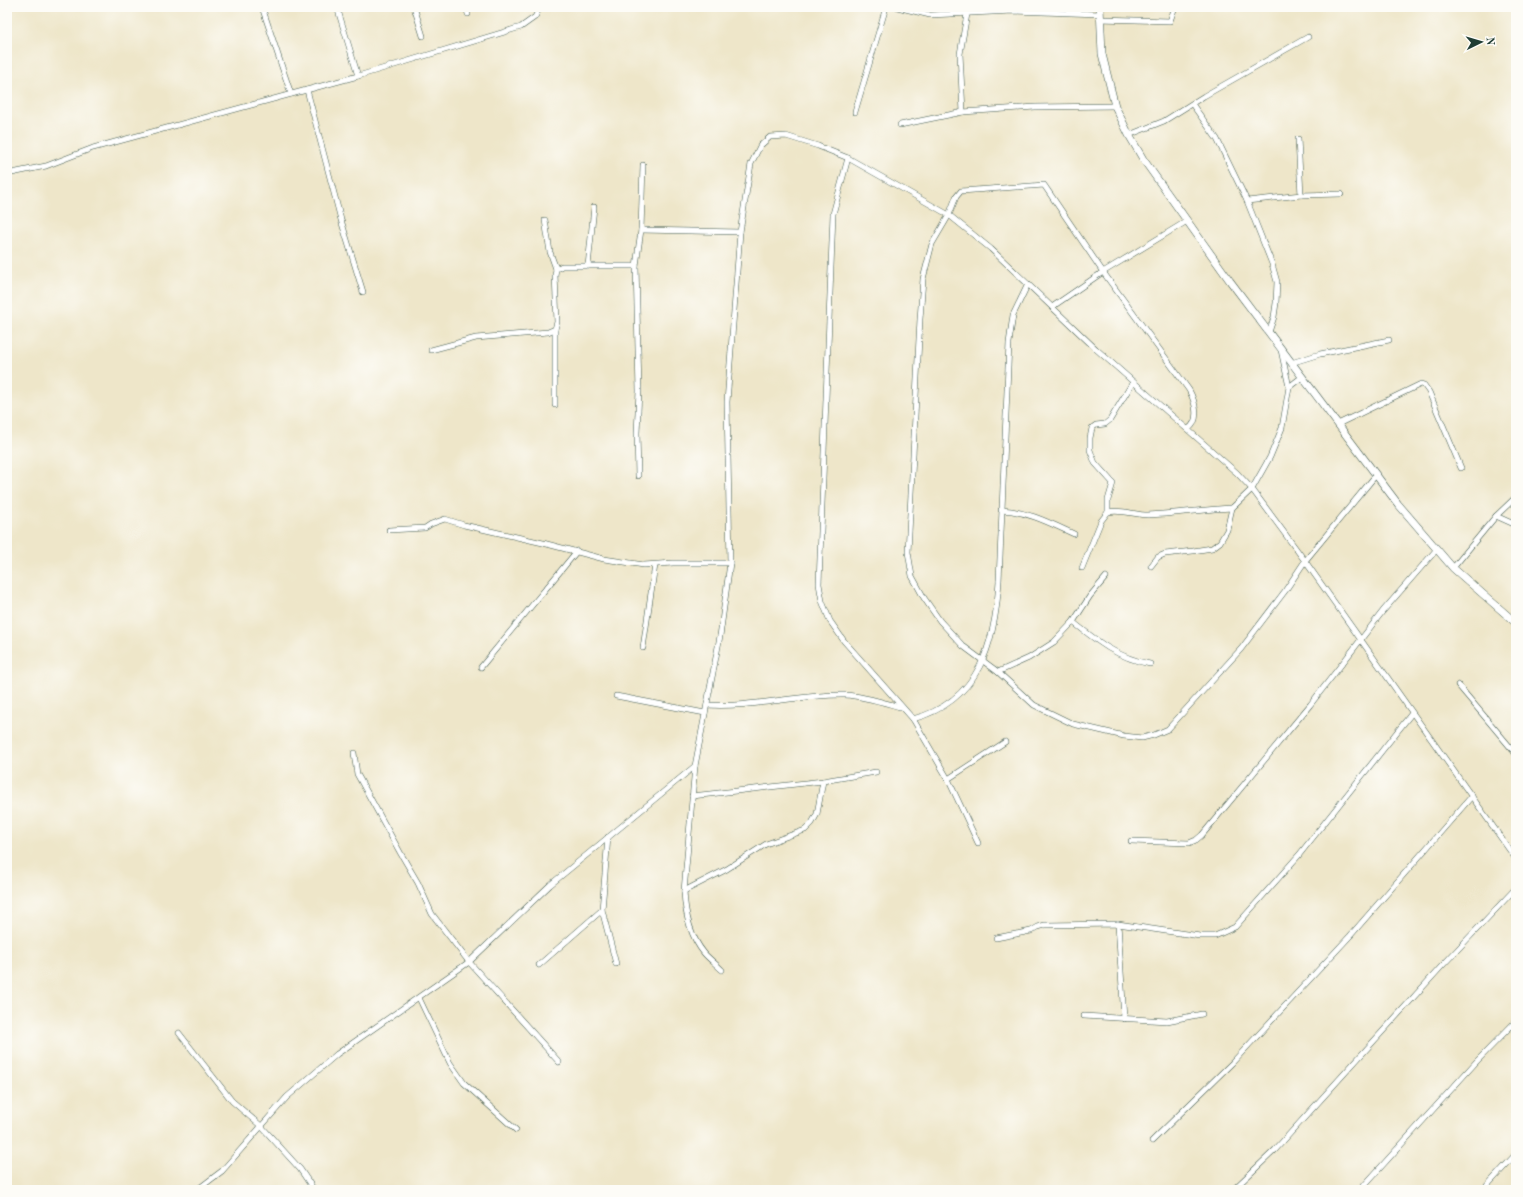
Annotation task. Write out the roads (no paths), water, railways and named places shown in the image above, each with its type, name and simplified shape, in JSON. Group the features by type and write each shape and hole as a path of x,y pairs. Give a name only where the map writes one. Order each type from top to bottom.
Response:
{"street":[{"path":"262,7 291,94"},
{"path":"337,7 358,76"},
{"path":"414,7 423,36"},
{"path":"466,7 468,14"},
{"path":"7,174 46,166 93,148 358,76 521,27 535,17 540,7"},
{"path":"855,112 886,7"},
{"path":"897,7 930,15 967,14 1013,9 1100,13 1170,21 1175,7"},
{"path":"947,7 947,14"},
{"path":"1100,13 1102,54 1115,106 1143,160 1291,363 1398,504 1453,568 1516,624"},
{"path":"963,112 960,54 967,14"},
{"path":"1129,135 1164,121 1308,37"},
{"path":"307,90 341,220 363,292"},
{"path":"1192,104 1217,138 1247,201 1272,264 1277,282 1274,317 1269,332"},
{"path":"900,125 963,112 1042,107 1115,106"},
{"path":"722,970 704,953 692,935 685,906 684,891 695,766 720,636 730,563 727,402 740,232 751,164 760,146 770,137 786,136 818,146 848,158 949,215 992,249 1096,349 1237,473 1252,489 1305,561 1516,859"},
{"path":"1298,139 1302,195"},
{"path":"848,158 833,214 819,584 822,601 830,621 844,641 900,707 913,719 948,779 978,843"},
{"path":"638,476 637,433 639,391 636,266 640,230 643,165"},
{"path":"1188,429 1193,426 1195,422 1196,412 1194,399 1190,390 1103,272 1044,185 961,191 956,197 949,215 932,244 923,279 908,552 912,576 924,598 940,621 963,646 998,672 1034,705 1073,724 1124,736 1142,738 1168,729 1240,649 1285,591 1305,561 1376,475"},
{"path":"1247,201 1302,195 1341,194"},
{"path":"588,266 594,207"},
{"path":"545,220 550,252 556,269 557,322 555,329 555,405"},
{"path":"1052,307 1103,272 1187,221"},
{"path":"640,230 740,232"},
{"path":"556,269 562,266 636,266"},
{"path":"913,719 926,716 940,710 956,697 975,676 983,661 991,638 997,608 1009,343 1013,315 1028,284"},
{"path":"431,350 476,338 548,332 555,329"},
{"path":"1291,363 1320,354 1389,340"},
{"path":"1152,566 1158,557 1166,554 1193,552 1212,548 1220,542 1227,530 1232,508 1252,489 1270,457 1282,428 1289,387 1282,350"},
{"path":"1289,387 1302,377"},
{"path":"1108,512 1108,500 1113,483 1095,463 1090,450 1090,438 1092,428 1096,425 1105,424 1110,420 1133,382"},
{"path":"1338,424 1421,384 1424,385 1429,392 1461,468"},
{"path":"1453,568 1496,516 1516,497"},
{"path":"1082,568 1101,521 1108,512 1114,510 1146,515 1212,508 1232,508"},
{"path":"1001,510 1016,511 1031,515 1074,534"},
{"path":"1496,516 1516,524"},
{"path":"389,530 425,528 431,524 446,519 464,525 577,551 604,559 655,565 673,562 730,563"},
{"path":"1131,841 1189,843 1202,835 1310,705 1383,611 1437,548"},
{"path":"482,667 577,551"},
{"path":"643,648 655,565"},
{"path":"998,672 1029,658 1054,642 1073,622 1090,596 1106,577"},
{"path":"1073,622 1095,640 1118,654 1134,661 1150,664"},
{"path":"1458,685 1516,754"},
{"path":"707,705 726,706 846,695 900,707"},
{"path":"616,696 705,714"},
{"path":"996,938 1031,931 1038,926 1045,925 1118,924 1200,936 1215,936 1236,927 1299,855 1412,713"},
{"path":"948,779 1005,742"},
{"path":"354,753 358,774 401,854 418,882 432,914 468,962 558,1062"},
{"path":"197,1190 222,1171 287,1097 337,1054 468,962 550,885 695,766"},
{"path":"692,796 823,781 876,772"},
{"path":"684,891 727,869 766,844 805,830 812,823 817,814 823,781"},
{"path":"1152,1141 1232,1063 1350,936 1472,796"},
{"path":"608,837 602,910 616,964"},
{"path":"1233,1190 1276,1150 1441,967 1516,888"},
{"path":"539,964 602,910"},
{"path":"1118,924 1124,1019"},
{"path":"418,998 450,1062 464,1083 516,1130"},
{"path":"1084,1016 1172,1021 1202,1014"},
{"path":"1360,1190 1477,1061 1516,1022"},
{"path":"179,1033 232,1101 261,1126 300,1169 314,1190"},
{"path":"1483,1190 1516,1154"}]}
